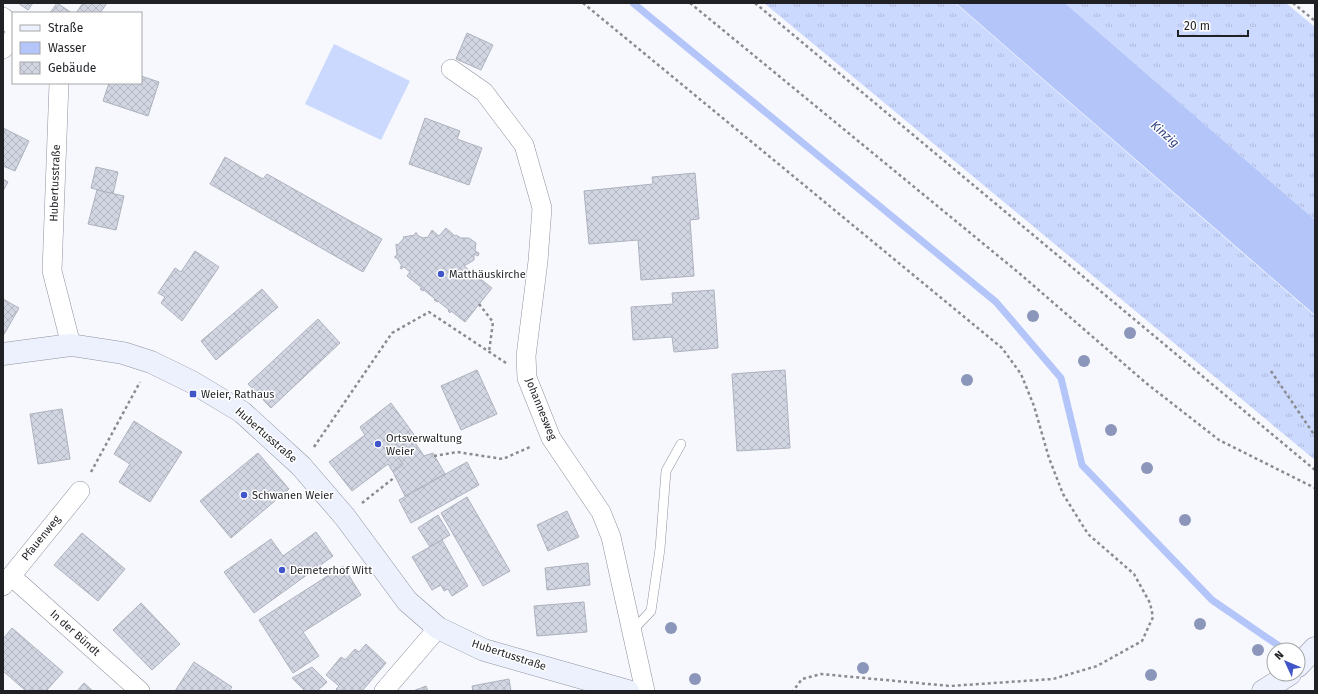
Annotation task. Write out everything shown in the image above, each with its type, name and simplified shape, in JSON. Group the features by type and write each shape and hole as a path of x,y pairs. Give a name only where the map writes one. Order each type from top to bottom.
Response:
{"street":[{"path":"3,16 12,25"},
{"path":"3,49 12,39"},
{"name":"Johannesweg","path":"451,69 484,92 524,145 542,208 538,261 526,356 527,378 551,438 601,512 611,537 645,691"},
{"name":"Hubertusstraße","path":"59,84 52,271 71,345 123,353 151,362 192,382 242,412 301,466 345,516 407,601 438,628 484,650 628,691"},
{"path":"3,354 71,345"},
{"name":"Pfauenweg","path":"7,581 80,491"},
{"name":"In der Bündt","path":"7,581 140,691"},
{"path":"384,691 438,628"},
{"path":"1306,658 1315,648"},
{"path":"1263,691 1277,682"}],"lane":[{"path":"632,631 651,611 660,549 666,472 681,444"}],"path":[{"path":"582,3 1002,348 1021,374 1032,400 1049,458 1063,494 1088,534 1134,574 1150,603 1153,617 1142,641 1097,666 1053,678 950,686 821,674 802,679 793,691"},
{"path":"690,3 1019,273 1146,383 1212,435 1315,488"},
{"path":"755,3 1315,470"},
{"path":"1293,3 1315,21"},
{"path":"479,304 493,322 489,352"},
{"path":"301,466 392,333 429,312 527,378"},
{"path":"80,491 151,362"},
{"path":"1271,371 1315,436"},
{"path":"434,456 457,452 503,459 551,438"},
{"path":"345,516 395,477"}],"green space":[{"path":"764,3 955,3 1315,316 1315,460"},
{"path":"1065,3 1286,3 1315,27 1315,220"},
{"path":"334,44 410,81 381,140 305,104"}],"water":[{"name":"Kinzig","path":"956,3 1065,3 1315,220 1315,315"}],"building":[{"path":"18,3 33,3 28,10"},
{"path":"57,3 70,12 51,12"},
{"path":"83,3 107,3 101,12 77,12"},
{"path":"467,33 493,45 481,70 456,59"},
{"path":"142,76 159,82 148,116 103,101 109,84 142,84"},
{"path":"425,118 460,131 457,139 482,148 469,185 409,164"},
{"path":"3,128 29,141 15,171 3,166"},
{"path":"225,157 263,179 267,174 382,239 363,272 210,184"},
{"path":"96,167 118,172 113,194 91,188"},
{"path":"695,173 699,219 690,220 694,276 641,280 638,240 589,244 584,191 653,184 652,177"},
{"path":"3,179 8,182 3,191"},
{"path":"97,190 124,196 116,230 88,224"},
{"name":"Matthäuskirche","path":"446,228 455,236 469,238 476,243 475,251 479,253 478,256 474,254 474,260 464,266 492,288 465,322 451,311 450,313 448,311 449,310 438,301 437,302 434,300 435,299 424,290 423,291 420,289 422,288 407,276 410,272 404,267 401,269 400,267 402,266 397,258 395,258 395,256 397,256 396,244 398,245 404,238 403,237 415,235 415,233 417,233 417,235 423,238 428,237 432,230 439,236"},
{"path":"195,251 219,267 182,321 161,303 165,297 158,293 175,268 181,272"},
{"path":"262,289 278,307 250,331 234,313"},
{"path":"714,290 718,348 674,352 672,337 633,340 631,307 673,304 672,293"},
{"path":"3,299 19,308 3,336"},
{"path":"234,313 250,331 216,360 201,341"},
{"path":"318,319 340,343 271,408 248,384"},
{"path":"477,370 497,414 461,430 441,386"},
{"path":"785,370 790,448 737,451 732,374"},
{"name":"Ortsverwaltung Weier","path":"391,403 415,436 394,451 403,464 393,472 388,464 352,491 329,462 365,435 360,427"},
{"path":"62,409 70,459 38,464 30,414"},
{"path":"134,421 182,452 150,502 119,482 130,464 114,454"},
{"path":"412,438 424,456 433,453 445,474 405,496 393,472 403,464 394,451"},
{"name":"Schwanen Weier","path":"258,453 289,489 231,538 200,501"},
{"path":"467,462 479,485 411,523 399,500"},
{"path":"467,497 510,571 483,586 441,513"},
{"path":"567,511 579,537 548,551 537,525"},
{"path":"438,515 450,535 430,547 418,528"},
{"path":"316,532 333,556 254,613 224,572 271,539 283,556"},
{"path":"82,533 125,569 98,601 54,565"},
{"path":"442,540 468,586 452,596 448,589 444,591 441,585 432,590 412,557"},
{"path":"588,563 590,585 547,590 545,568"},
{"path":"343,566 361,595 303,632 319,656 293,673 259,620"},
{"path":"584,602 587,632 537,636 534,606"},
{"path":"141,603 180,644 152,670 113,630"},
{"path":"12,628 63,672 46,691 26,691 3,671 3,639"},
{"path":"366,644 386,663 362,691 338,691 336,689 339,686 326,675 341,657 345,660 355,649 359,652"},
{"path":"194,662 232,687 229,691 175,691"},
{"path":"312,667 327,682 317,691 305,691 292,678"},
{"path":"509,679 511,691 473,691 472,686"},
{"path":"84,683 93,691 77,691"},
{"path":"426,686 428,691 413,691"}],"waterway":[{"path":"633,3 996,302 1061,378 1082,465 1212,600 1273,642"}],"place":[{"name":"Matthäuskirche","path":"441,274"},
{"name":"Weier, Rathaus","path":"193,394"},
{"name":"Ortsverwaltung Weier","path":"378,444"},
{"name":"Schwanen Weier","path":"244,495"},
{"name":"Demeterhof Witt","path":"282,570"}]}
